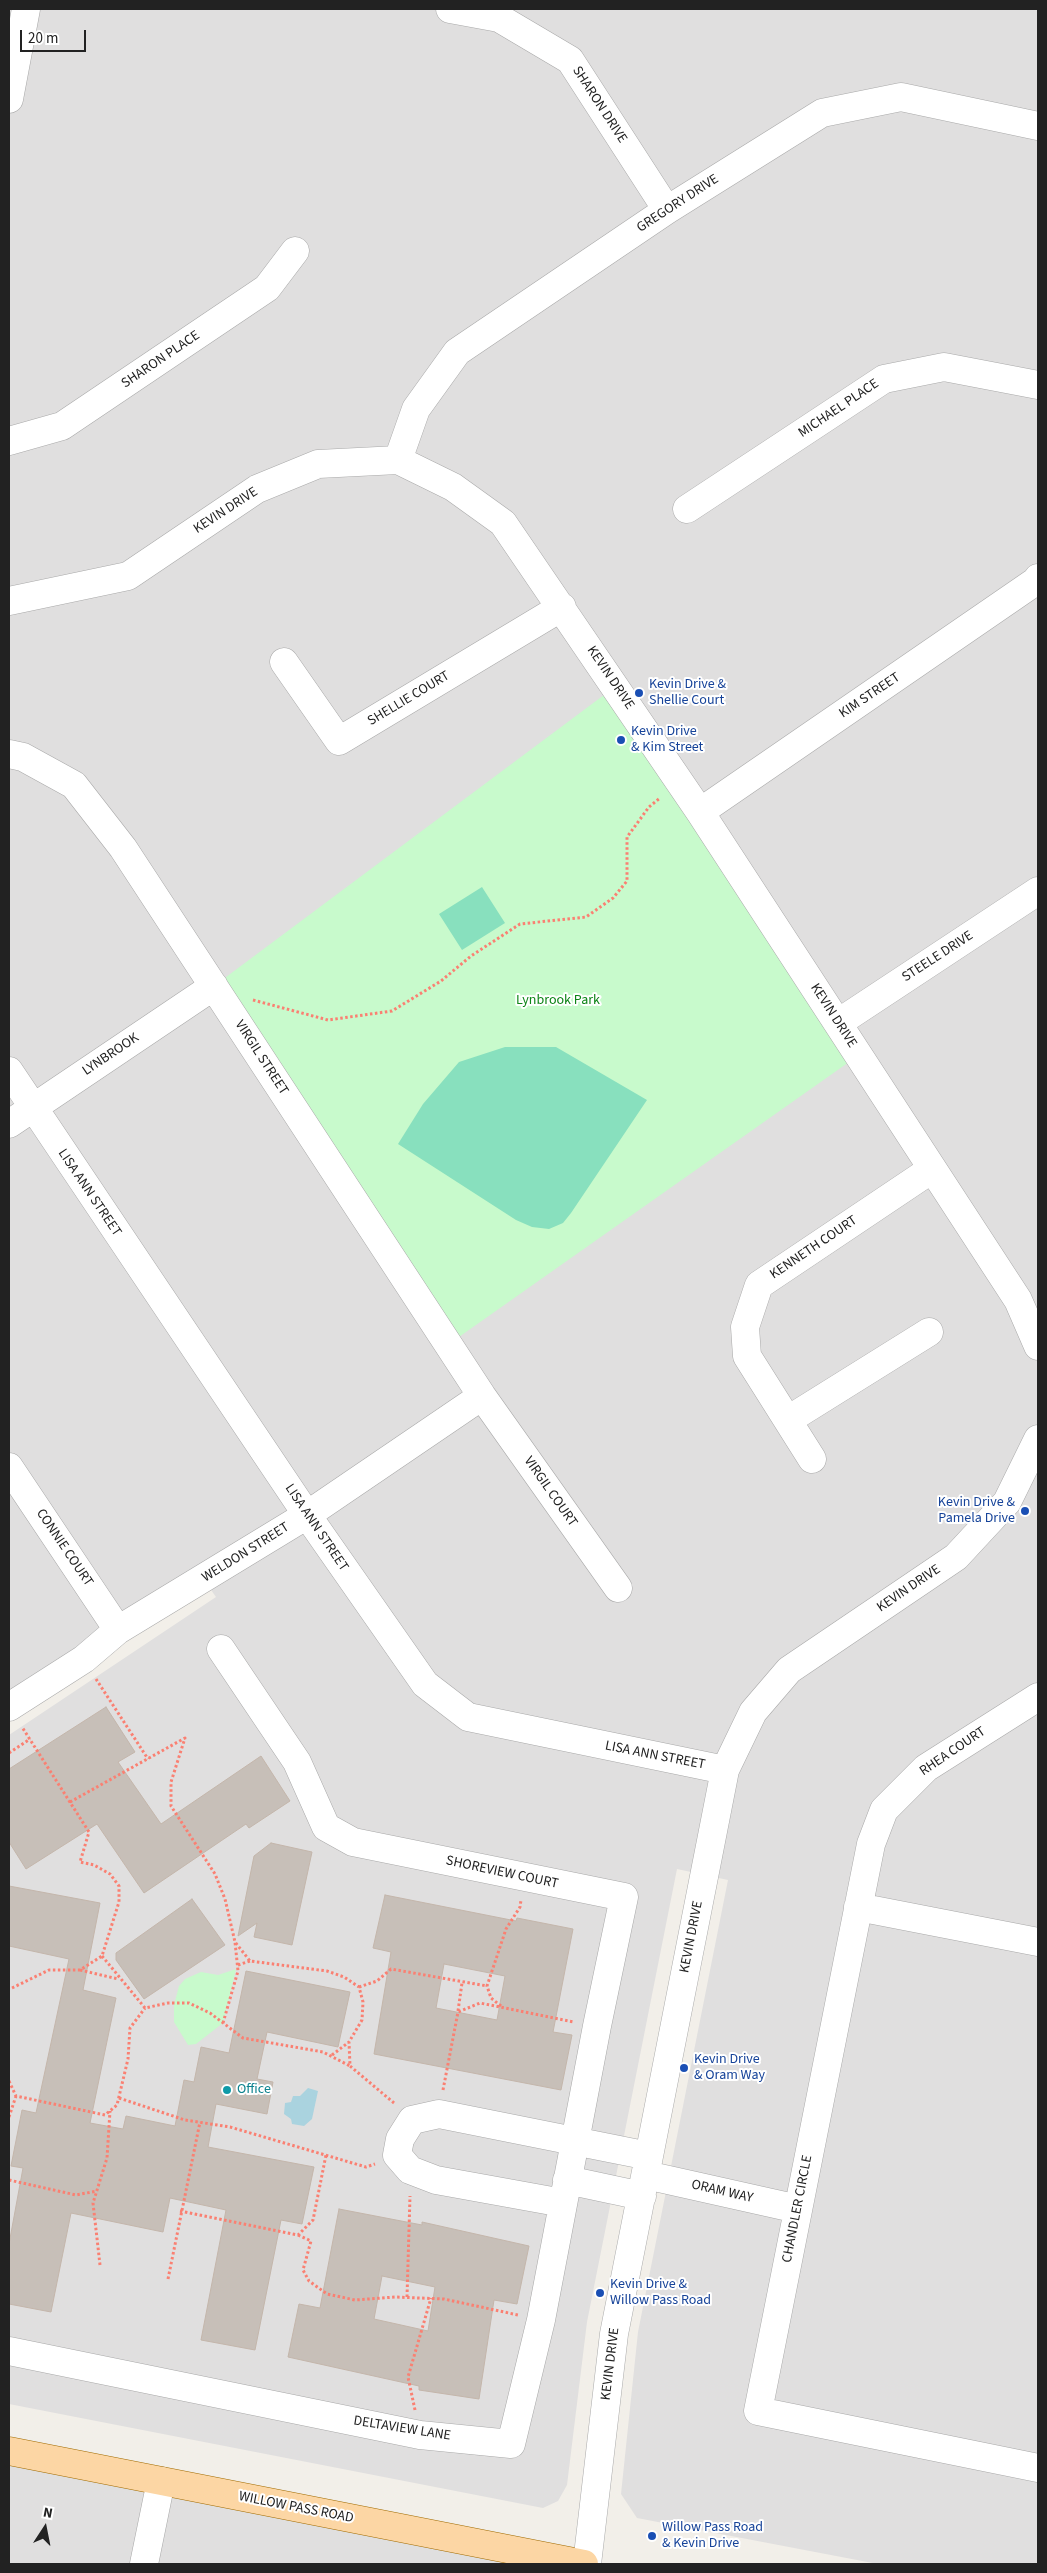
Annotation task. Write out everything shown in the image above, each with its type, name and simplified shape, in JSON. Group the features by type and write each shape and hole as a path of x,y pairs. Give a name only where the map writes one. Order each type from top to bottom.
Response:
{"main road":[{"name":"WILLOW PASS ROAD","path":"9,2451 586,2564"}],"street":[{"path":"9,99 26,9"},
{"name":"SHARON DRIVE","path":"450,9 499,18 570,60 666,210"},
{"name":"GREGORY DRIVE","path":"398,460 416,409 457,352 666,210 822,113 901,97 1038,126"},
{"name":"SHARON PLACE","path":"9,441 62,426 267,288 295,251"},
{"name":"MICHAEL PLACE","path":"687,509 884,379 944,367 1038,385"},
{"name":"KEVIN DRIVE","path":"9,601 128,576 257,489 318,464 398,460 453,487 503,523 700,812 838,1023 1018,1300 1038,1346"},
{"name":"KIM STREET","path":"700,812 1036,582 1038,578"},
{"name":"SHELLIE COURT","path":"284,662 339,741 562,607"},
{"name":"VIRGIL STREET","path":"9,754 23,757 74,785 123,848 482,1396"},
{"name":"STEELE DRIVE","path":"838,1023 1038,891"},
{"name":"LYNBROOK","path":"9,1124 214,986"},
{"name":"LISA ANN STREET","path":"9,1070 32,1108 307,1515 425,1684 468,1717 725,1770"},
{"name":"KENNETH COURT","path":"812,1459 747,1356 745,1327 759,1285 932,1169"},
{"path":"788,1420 929,1332"},
{"name":"WELDON STREET","path":"14,1715 118,1630 307,1515 482,1396"},
{"name":"VIRGIL COURT","path":"482,1396 618,1588"},
{"name":"KEVIN DRIVE","path":"586,2564 614,2334 725,1770 753,1712 789,1670 956,1557 1007,1502 1038,1439"},
{"name":"CONNIE COURT","path":"9,1467 118,1630"},
{"name":"SHOREVIEW COURT","path":"221,1649 297,1762 326,1827 353,1842 624,1897 596,2026 569,2171"},
{"name":"RHEA COURT","path":"858,1907 871,1844 884,1810 926,1768 1038,1697"},
{"path":"858,1907 1038,1942"},
{"name":"CHANDLER CIRCLE","path":"858,1907 758,2411 1038,2468"},
{"path":"646,2176 569,2171 436,2180 403,2162 400,2139 412,2120 439,2114 569,2171 646,2176"},
{"name":"DELTAVIEW LANE","path":"9,2350 420,2435 511,2444 541,2320 569,2171"},
{"name":"ORAM WAY","path":"646,2176 798,2209"},
{"path":"144,2564 161,2481"}],"path":[{"path":"250,999 328,1020 392,1011 441,981 470,956 520,924 586,917 613,898 627,881 627,837 649,807 679,781"},
{"path":"84,1659 148,1759"},
{"path":"14,1715 89,1832 80,1862 94,1865 110,1874 119,1886 119,1902 102,1956 80,1970"},
{"path":"70,1802 185,1738 171,1782 172,1806 215,1874 225,1899 238,1965 238,1971 223,2023"},
{"path":"9,1753 30,1739"},
{"path":"501,2007 491,1998 487,1986 506,1929 520,1907 525,1878"},
{"path":"234,1942 250,1961"},
{"path":"102,1956 144,2008"},
{"path":"238,1965 250,1961 326,1971 344,1977 359,1987 364,2002 362,2020 349,2042 332,2055"},
{"path":"359,1987 377,1981 391,1969 487,1986"},
{"path":"12,1988 49,1970 80,1970 119,1979"},
{"path":"439,2114 462,1983"},
{"path":"16,2096 105,2115 117,2105 128,2059 130,2028 144,2008 168,2003 189,2003 210,2013 243,2038 332,2055 350,2066 412,2120"},
{"path":"458,2012 480,2003 596,2026"},
{"path":"349,2042 350,2066"},
{"path":"9,2081 16,2096 9,2117"},
{"path":"119,2098 185,2120 230,2127 366,2167 403,2162 407,2298"},
{"path":"100,2265 93,2203 107,2158 110,2111"},
{"path":"168,2279 180,2212 200,2122"},
{"path":"298,2235 313,2220 326,2155"},
{"path":"9,2180 76,2196 97,2192"},
{"path":"180,2212 298,2235 311,2241 303,2270 309,2281 327,2294 355,2300 444,2299 541,2320"},
{"path":"420,2435 408,2377 431,2298"}],"shaded area":[{"path":"9,9 1038,9 1038,2564 878,2564 637,2518 621,2494 638,2332 728,1880 677,1869 587,2322 567,2485 558,2501 543,2508 9,2404 9,1735 216,1597 204,1580 9,1707"},
{"path":"9,2451 584,2564 9,2564"}],"green space":[{"name":"Lynbrook Park","path":"616,686 859,1055 449,1344 214,986"},
{"path":"482,887 505,923 462,950 439,914"},
{"path":"505,1047 556,1047 647,1100 571,1213 563,1223 549,1229 532,1227 516,1220 398,1144 423,1104 459,1062"},
{"path":"236,1969 223,2023 196,2044 188,2045 174,2022 174,2005 179,1986 185,1979 201,1972 218,1975"}],"water":[{"path":"308,2088 318,2091 312,2119 304,2126 292,2124 291,2119 284,2114 285,2103 291,2102 293,2096 300,2096"}],"building":[{"path":"106,1707 135,1752 118,1762 161,1824 261,1756 290,1801 249,1828 246,1824 144,1893 97,1824 26,1869 9,1842 9,1769"},
{"path":"271,1843 312,1852 292,1945 254,1937 257,1923 238,1936 254,1856"},
{"path":"9,1886 100,1903 83,1990 116,1998 90,2123 123,2129 126,2116 175,2126 184,2080 194,2082 201,2047 229,2053 246,1971 350,1992 338,2047 267,2032 257,2079 273,2082 267,2114 216,2104 208,2147 314,2167 302,2224 281,2220 255,2350 201,2340 226,2210 170,2198 163,2232 71,2213 51,2312 9,2304 9,2244 23,2168 11,2166 22,2110 36,2113 69,1959 9,1946"},
{"path":"385,1895 516,1921 517,1918 573,1929 553,2032 572,2035 561,2090 374,2054 391,1952 373,1948","holes":["444,1964 505,1976 497,2020 436,2008"]},
{"path":"192,1899 225,1945 144,1999 116,1960 116,1953"},
{"path":"339,2209 422,2225 422,2222 529,2246 517,2304 494,2300 479,2399 419,2390 419,2386 288,2357 299,2304 320,2308","holes":["382,2276 435,2287 428,2331 374,2319"]}],"place":[{"name":"Kevin Drive & Shellie Court","path":"639,693"},
{"name":"Kevin Drive & Kim Street","path":"621,740"},
{"name":"Kevin Drive & Pamela Drive","path":"1025,1511"},
{"name":"Kevin Drive & Oram Way","path":"684,2068"},
{"name":"Office","path":"227,2090"},
{"name":"Kevin Drive & Willow Pass Road","path":"600,2293"},
{"name":"Willow Pass Road & Kevin Drive","path":"652,2536"}]}
